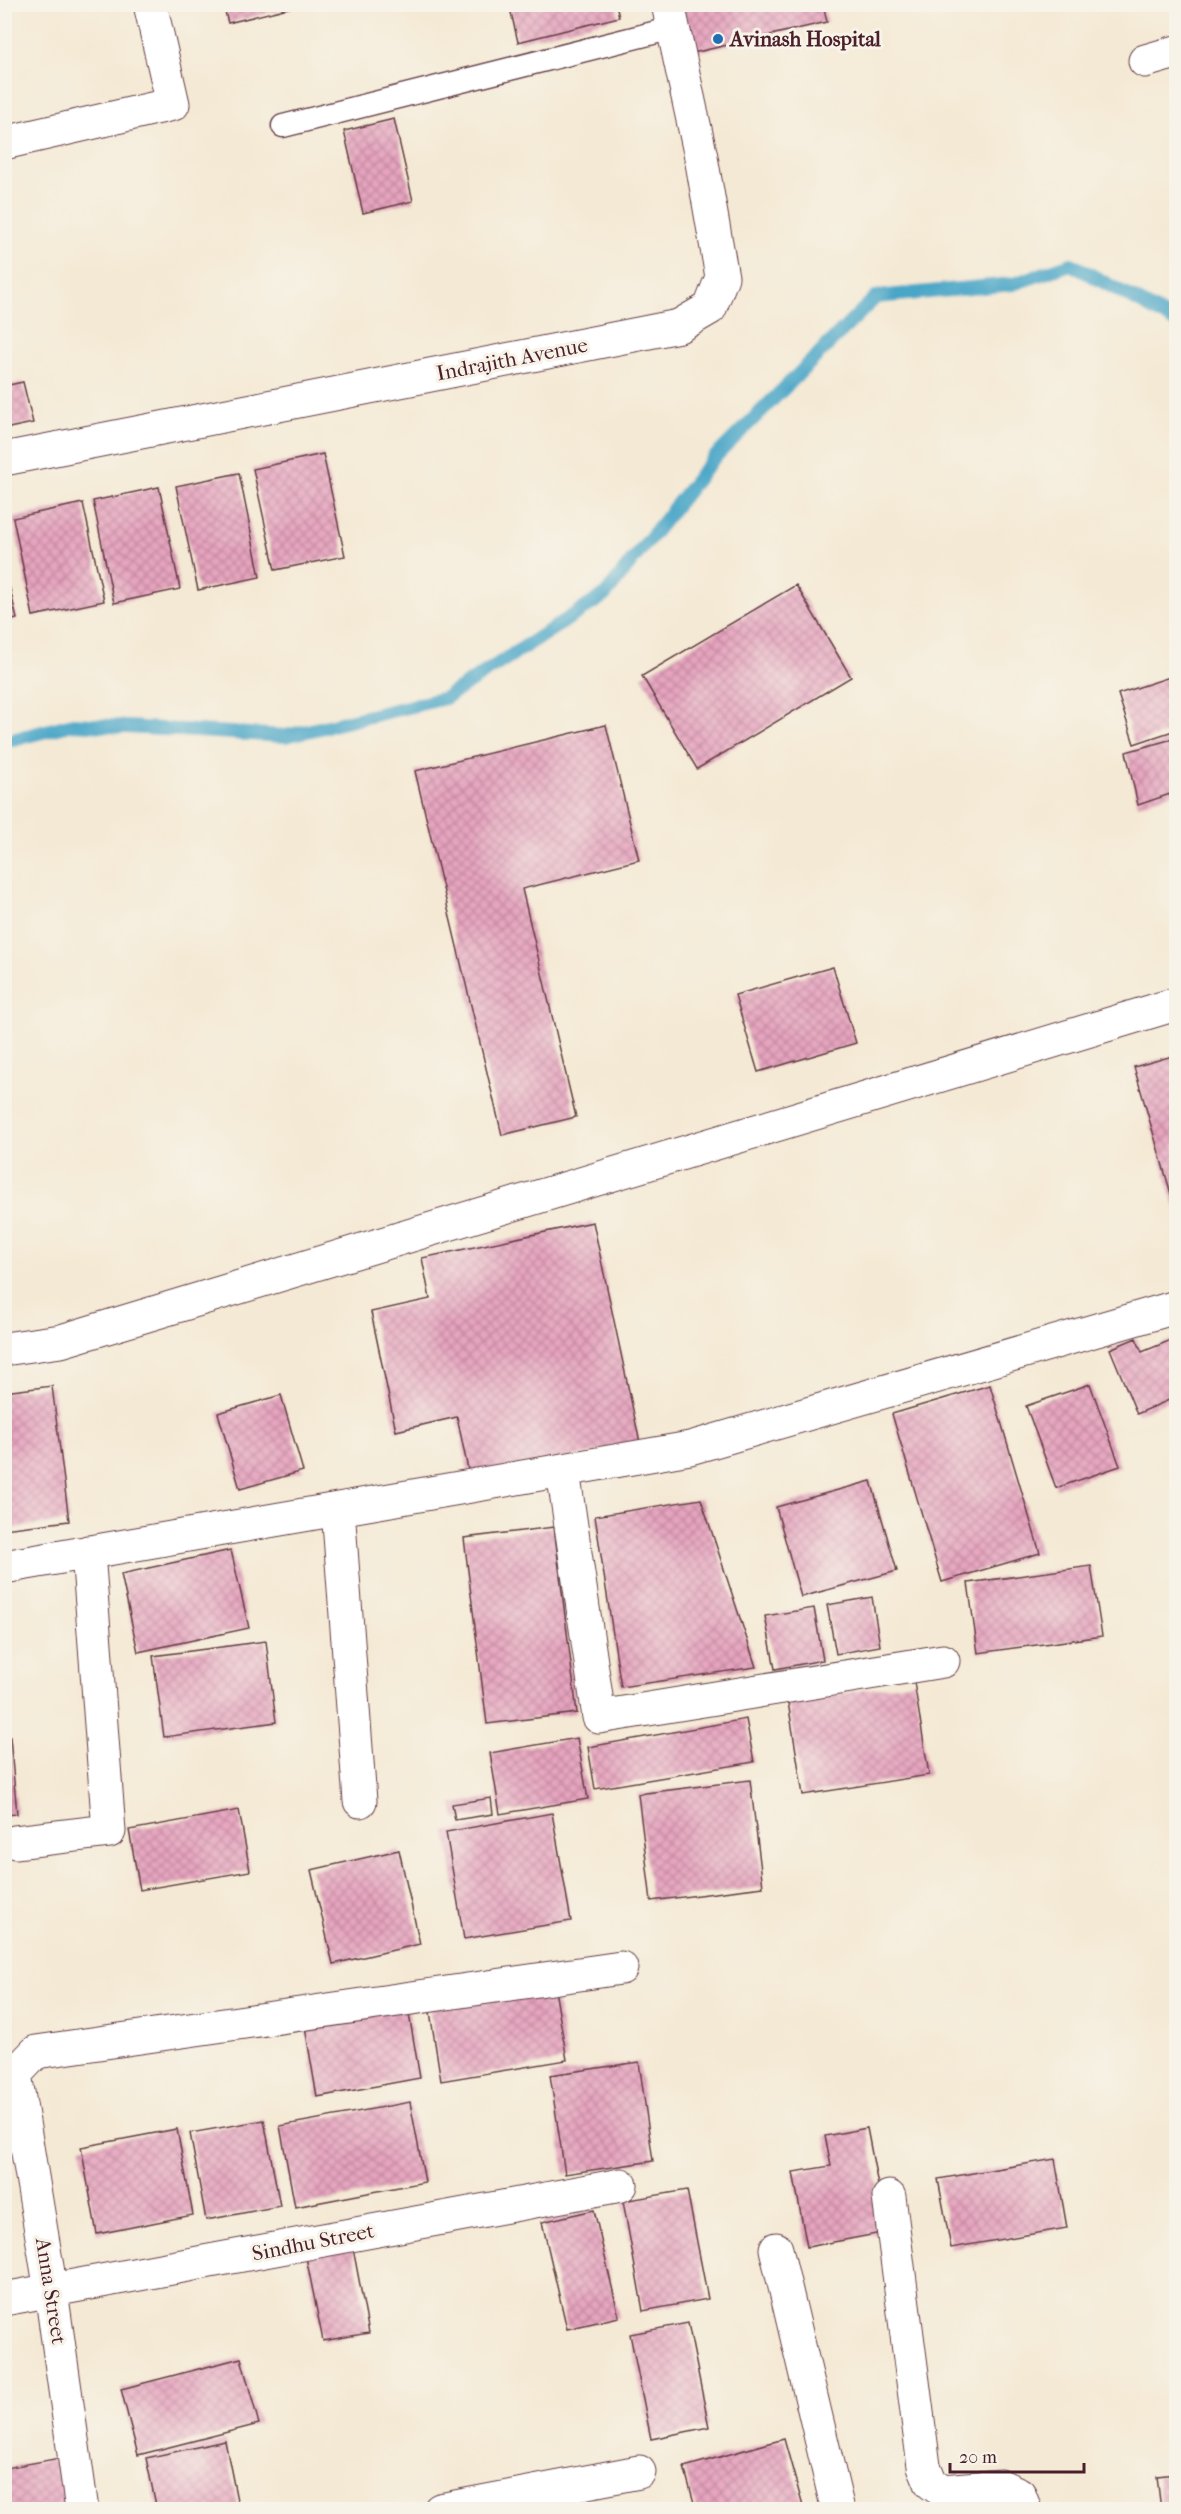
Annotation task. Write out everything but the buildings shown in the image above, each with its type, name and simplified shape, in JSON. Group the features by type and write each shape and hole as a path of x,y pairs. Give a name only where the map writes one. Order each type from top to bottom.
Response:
{"street":[{"path":"4,143 173,104 150,4"},
{"name":"Indrajith Avenue","path":"4,459 679,327 710,308 722,277 701,157 671,16"},
{"path":"1145,61 1176,52"},
{"path":"4,1349 61,1341 1176,1004"},
{"path":"4,1567 690,1448 1176,1307"},
{"path":"563,1471 599,1718 943,1661"},
{"path":"338,1509 360,1801"},
{"path":"15,1842 109,1831 88,1552"},
{"name":"Anna Street","path":"82,2510 51,2291 15,2074 36,2052 621,1968"},
{"name":"Sindhu Street","path":"4,2299 621,2185"},
{"path":"889,2197 924,2466 931,2483 943,2491 1001,2486 1019,2494 1025,2510"},
{"path":"776,2249 838,2510"},
{"path":"440,2510 639,2472"}],"lane":[{"path":"283,126 671,16"}],"waterway":[{"path":"4,742 73,724 286,736 445,698 605,595 713,459 876,297 1013,284 1071,264 1176,322"}],"place":[{"name":"Avinash Hospital","path":"718,39"}]}
